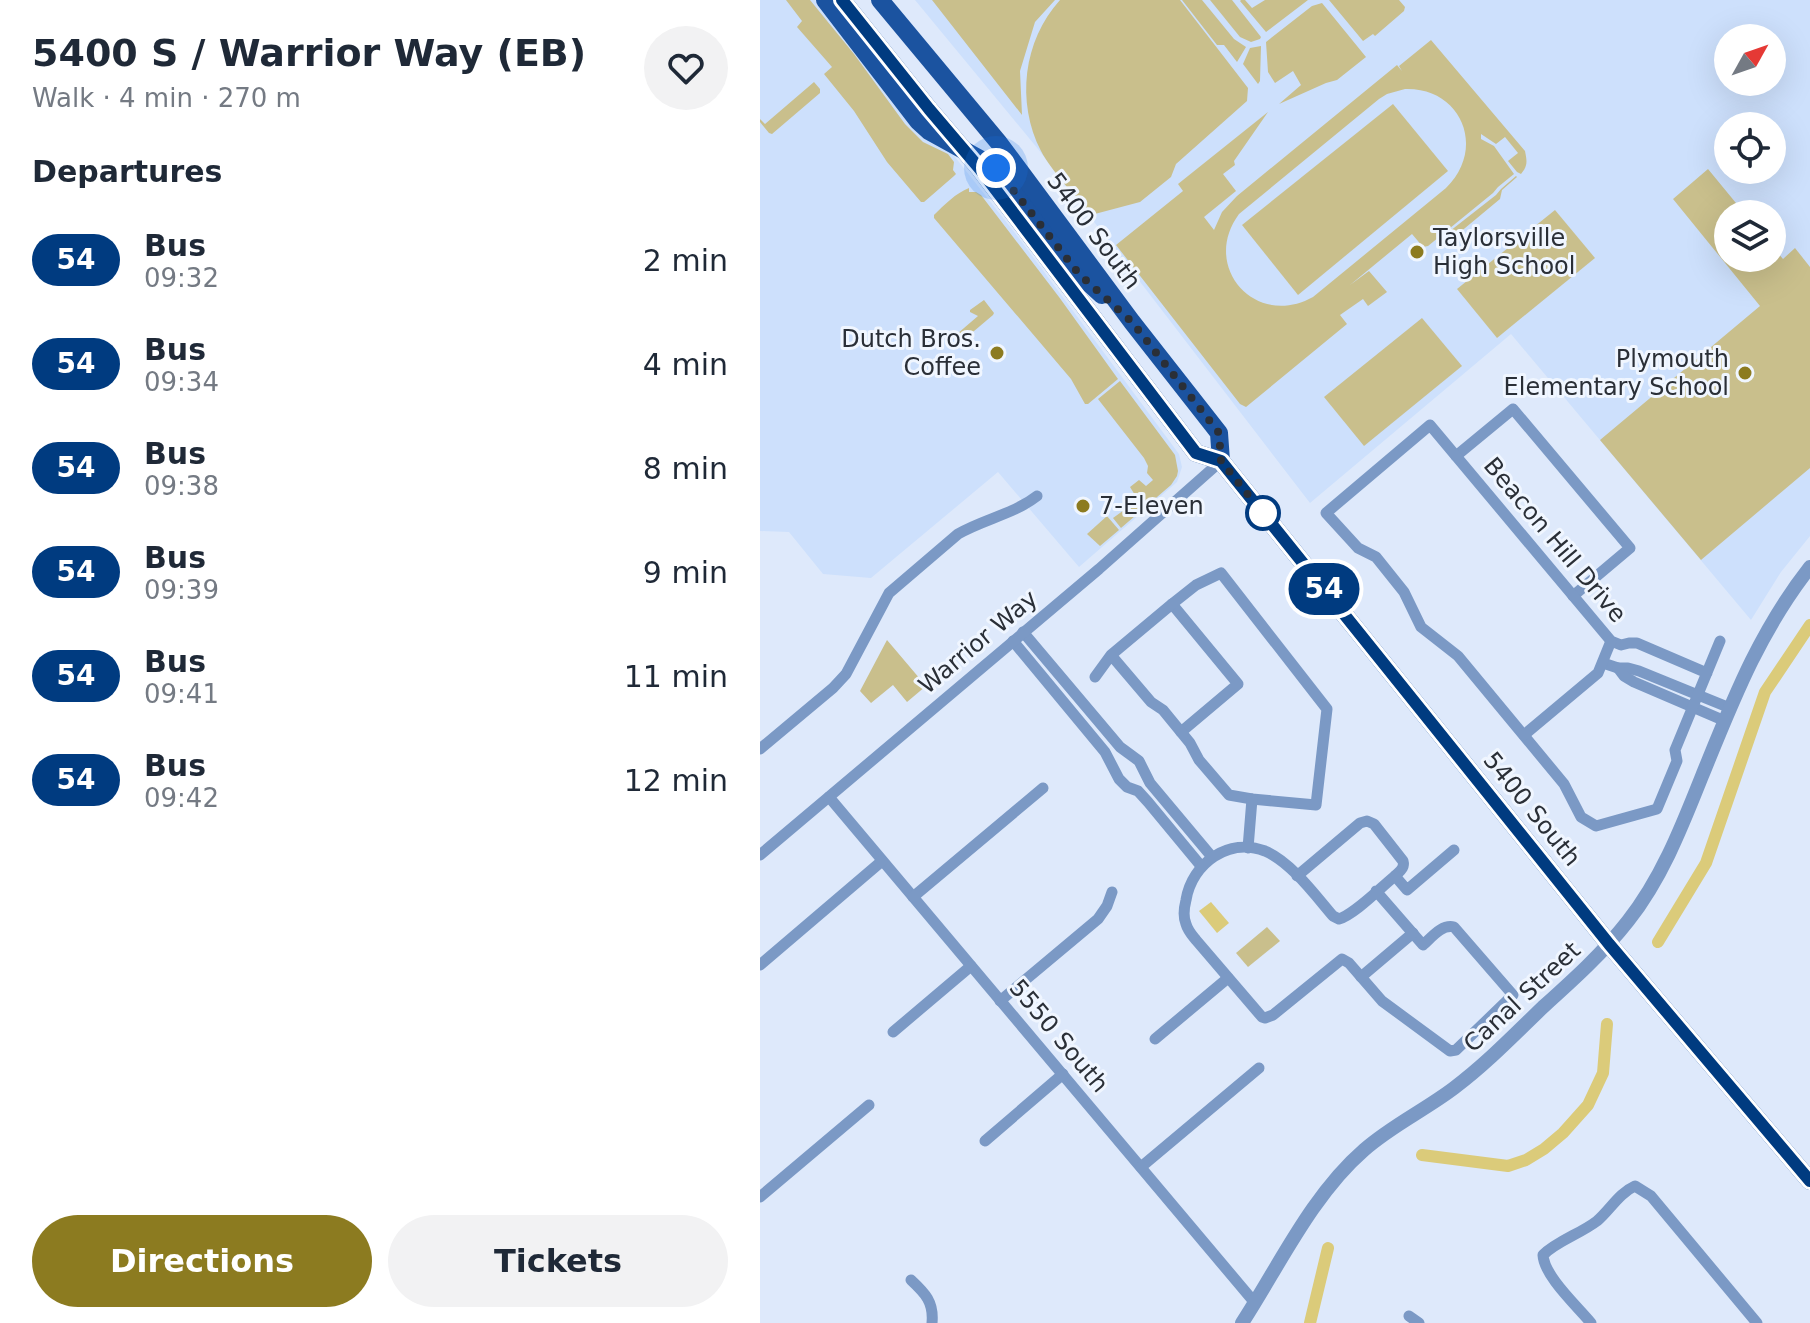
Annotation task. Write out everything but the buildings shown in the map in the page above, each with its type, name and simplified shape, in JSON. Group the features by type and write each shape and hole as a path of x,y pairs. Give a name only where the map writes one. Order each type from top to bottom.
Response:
{"main road":[{"path":"825,0 918,121 929,131 996,168 1079,274 1132,322"},
{"name":"5400 South","path":"842,0 964,150 1196,453 1221,461 1609,944 1810,1181"},
{"name":"5400 South","path":"880,0 999,143 1219,433 1221,461"}],"street":[{"path":"1456,456 1513,409 1630,548 1573,596"},
{"name":"Beacon Hill Drive","path":"1524,735 1458,656 1421,627 1404,592 1376,557 1358,548 1326,513 1430,425 1611,641 1621,645 1637,643 1707,673"},
{"name":"Warrior Way","path":"760,855 1099,569 1221,461"},
{"path":"760,749 846,674 889,593 958,534 1025,506 1037,496"},
{"name":"Canal Street","path":"1242,1323 1299,1232 1342,1172 1365,1149 1471,1075 1609,944 1628,921 1653,885 1686,817 1760,642 1810,567"},
{"path":"1095,677 1111,655 1190,589 1221,573 1327,709 1316,805 1229,795 1163,710 1151,702 1111,655"},
{"path":"1172,604 1238,684 1181,732"},
{"path":"1023,632 1120,747 1139,761 1150,783 1206,861"},
{"path":"1013,641 1105,752 1119,779 1127,787 1138,791 1206,861"},
{"path":"1611,641 1598,673 1524,735 1564,784 1581,817 1596,826 1657,809 1677,761 1675,750 1720,641"},
{"name":"Beacon Hill Drive","path":"1603,663 1639,671 1698,695 1727,714"},
{"name":"Beacon Hill Drive","path":"1618,668 1634,682 1693,708 1727,714"},
{"path":"913,897 1043,788"},
{"name":"5550 South","path":"829,797 1255,1303"},
{"path":"1248,848 1252,799"},
{"path":"1297,876 1360,823 1367,821 1374,824 1403,861 1402,869 1395,876 1376,891 1346,917 1339,919 1279,859 1248,848 1232,849 1206,861 1188,888 1184,909 1188,930 1265,1018 1273,1015 1342,959 1382,1001 1450,1051 1456,1050 1513,995 1454,927 1444,927 1423,945 1376,891"},
{"path":"1395,876 1407,890 1454,850"},
{"path":"760,965 882,861"},
{"path":"1000,1001 1098,919 1112,892"},
{"path":"1361,977 1413,933"},
{"path":"893,1032 971,966"},
{"path":"1155,1039 1228,978"},
{"path":"1141,1167 1259,1068"},
{"path":"985,1141 1063,1074"},
{"path":"760,1197 869,1105"},
{"path":"1591,1323 1547,1271 1543,1255 1595,1222 1630,1187 1635,1186 1651,1196 1757,1323"},
{"path":"911,1280 931,1302 932,1323"}],"shaded area":[{"path":"760,0 815,0 951,152 1019,238 1179,454 1182,467 1177,482 1079,567 998,472 871,578 823,574 789,532 760,531"},
{"path":"786,0 810,0 905,124 923,142 948,154 954,162 956,174 924,202 887,162 854,111 824,74 832,67 797,27 802,21"},
{"name":"Taylorsville High School","path":"915,0 1810,0 1810,536 1781,572 1751,620 1511,334 1310,503 1038,149"},
{"path":"932,0 1055,0 1035,22 1020,71 1022,115"},
{"path":"1060,0 1180,0 1248,88 1247,101 1176,164 1171,177 1140,202 1091,215 1051,166 1033,132 1026,92 1027,72 1038,34"},
{"path":"1182,0 1202,0 1234,39 1246,47 1237,62 1224,45 1217,45"},
{"path":"1210,0 1232,0 1260,39 1251,42 1240,37"},
{"path":"1241,0 1252,8 1265,0 1308,0 1266,32"},
{"path":"1329,0 1399,0 1405,7 1375,36 1373,34 1363,41"},
{"path":"1322,3 1366,57 1337,80 1279,104 1301,85 1293,71 1275,83 1268,72 1266,42 1312,6"},
{"path":"1431,40 1525,151 1525,168 1521,174 1508,161 1518,153 1505,137 1496,144 1481,134 1481,139 1494,146 1514,174 1428,246 1423,247 1412,234 1350,285 1369,271 1387,292 1368,306 1363,299 1340,315 1347,324 1246,407 1240,404 1116,245 1183,191 1178,184 1268,112 1234,161 1235,165 1223,174 1236,191 1204,217 1214,230 1222,212 1237,196 1397,65 1402,71 1399,66","holes":["1405,89 1425,91 1441,98 1453,109 1462,123 1466,139 1465,155 1458,172 1446,188 1313,297 1292,305 1272,305 1254,299 1240,287 1230,272 1226,254 1229,234 1239,214 1379,99"]},
{"path":"1261,46 1258,84 1243,64 1250,48"},
{"path":"814,82 820,93 772,134 769,133 760,119 765,124"},
{"path":"1393,104 1448,171 1298,295 1242,225"},
{"name":"Plymouth Elementary School","path":"1708,169 1714,176 1714,184 1720,184 1733,200 1714,200 1714,249 1673,199"},
{"path":"1516,176 1502,190 1500,199 1441,248 1436,242"},
{"path":"969,188 969,192 981,195 1118,379 1088,404 1085,404 1071,379 934,218 950,200"},
{"path":"1555,210 1595,258 1497,338 1457,289"},
{"name":"Plymouth Elementary School","path":"1795,248 1810,267 1810,468 1701,560 1600,440 1760,306 1732,272 1786,272 1786,256"},
{"path":"984,300 993,315 967,337 957,334 978,316 970,310"},
{"path":"1422,318 1462,366 1364,446 1324,397"},
{"path":"1120,381 1175,455 1178,471 1171,485 1121,528 1113,518 1138,500 1130,487 1139,480 1146,486 1153,480 1147,473 1144,458 1098,399"},
{"path":"1107,516 1119,530 1100,546 1087,534"},
{"path":"887,640 926,686 907,702 893,685 871,703 860,691"},
{"path":"1211,902 1229,923 1217,933 1199,911"},
{"path":"1267,927 1280,941 1248,967 1236,953"}],"waterway":[{"path":"1658,942 1706,863 1765,692 1810,625"},
{"path":"1422,1155 1508,1166 1544,1149 1588,1105 1603,1073 1607,1024"},
{"path":"1310,1323 1328,1248"}],"bus line":[{"name":"54","path":"842,0 980,169 1196,453 1221,461 1609,944 1810,1181"}],"place":[{"name":"Taylorsville High School","path":"1417,252"},
{"name":"Dutch Bros. Coffee","path":"997,353"},
{"name":"Plymouth Elementary School","path":"1745,373"},
{"name":"7-Eleven","path":"1083,506"}],"route":[{"path":"996,168 1079,274 1132,322 1202,411 1219,433 1221,461 1269,521 1263,513"}]}
